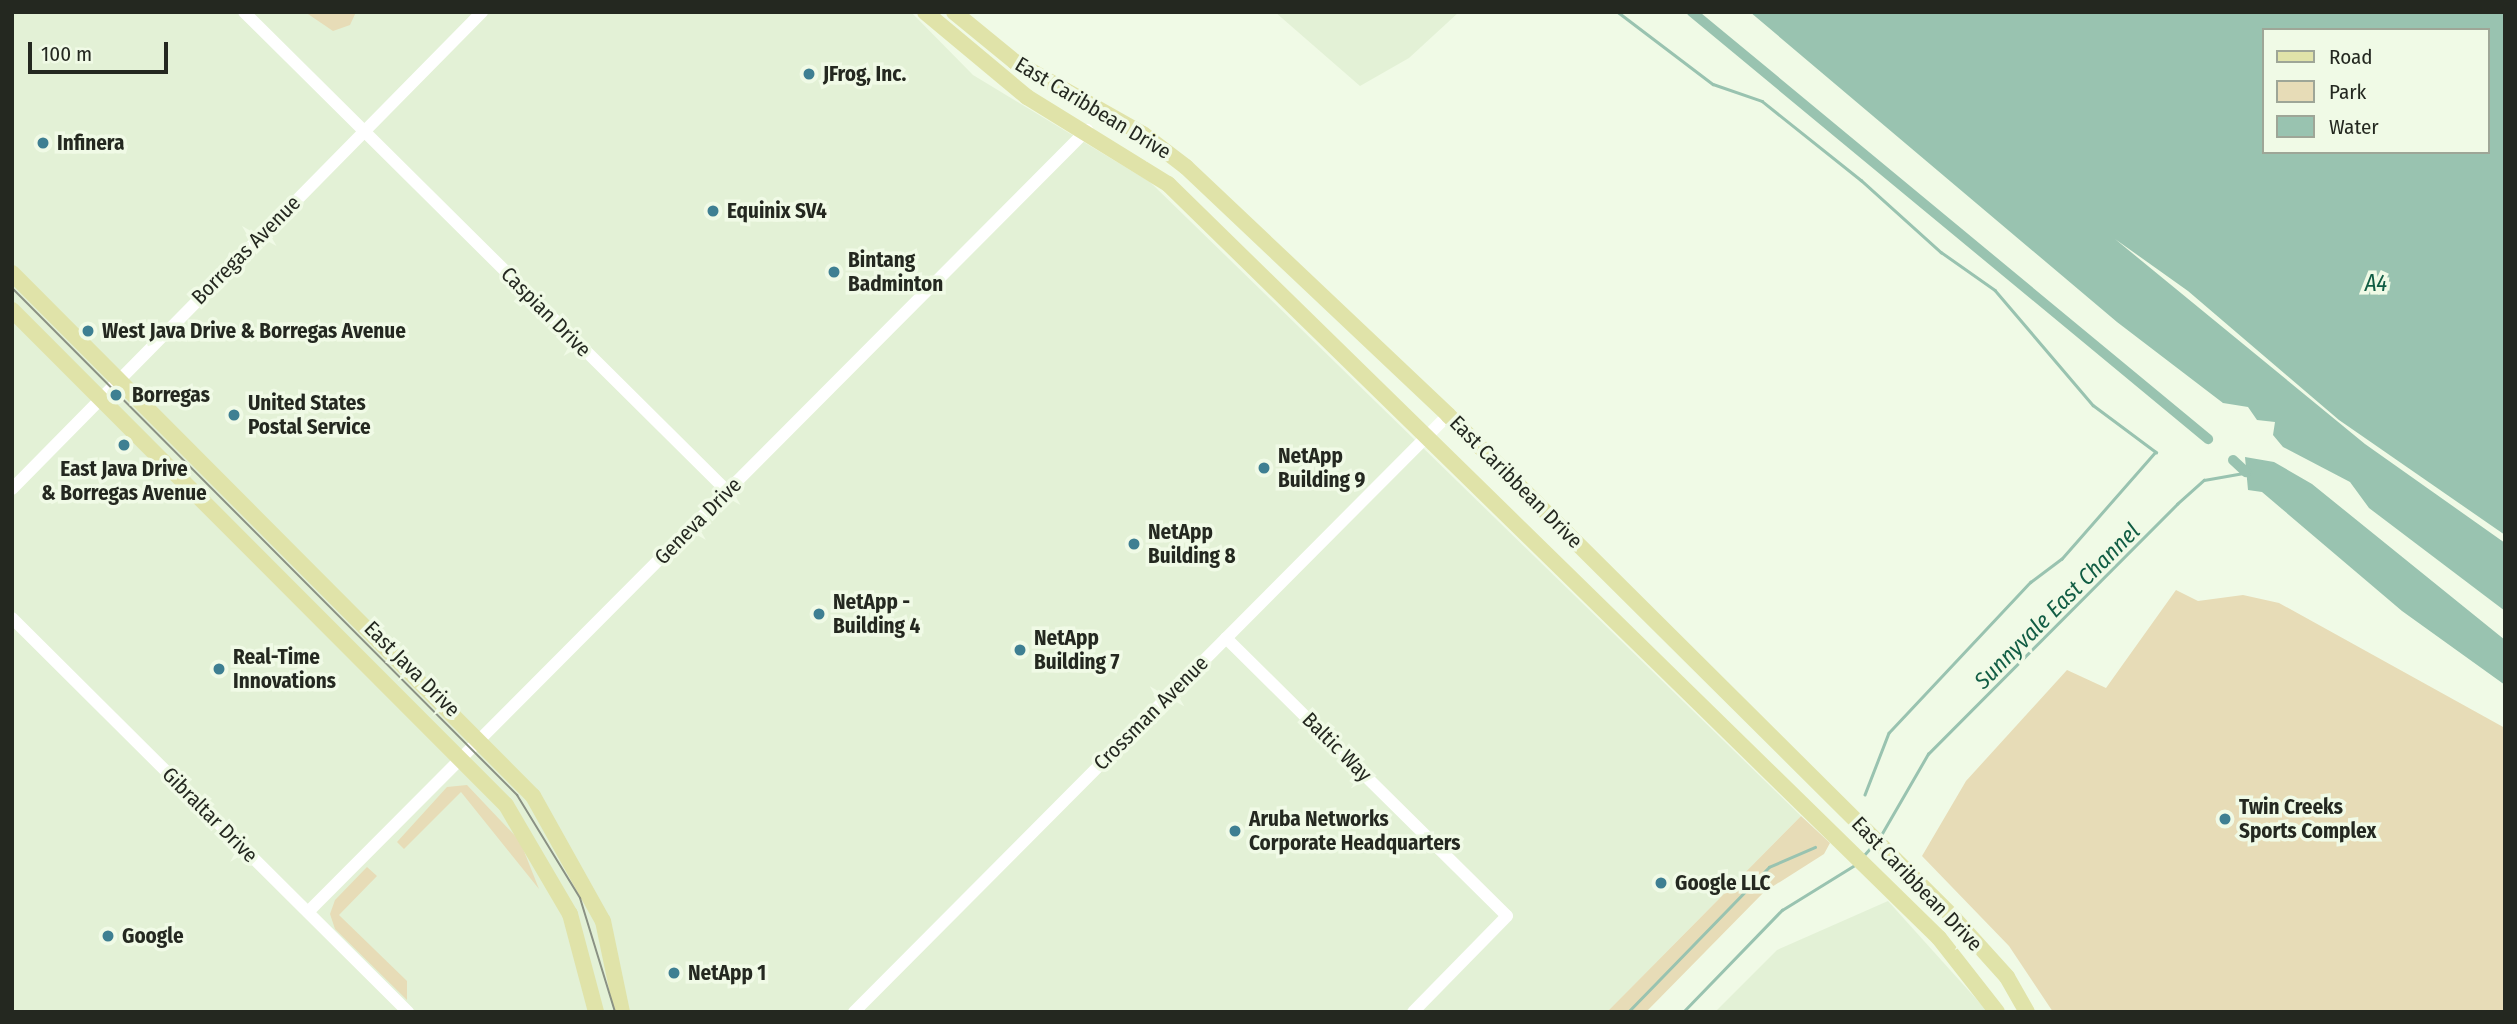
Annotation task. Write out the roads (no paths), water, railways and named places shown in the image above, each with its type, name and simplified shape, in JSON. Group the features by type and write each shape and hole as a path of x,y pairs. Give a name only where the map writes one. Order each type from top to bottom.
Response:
{"main road":[{"name":"East Caribbean Drive","path":"925,12 1010,85 1087,130 1168,184 1863,863 1980,983 1997,1012"},
{"name":"East Caribbean Drive","path":"954,12 1015,62 1143,134 1186,167 1448,415 1881,846 2007,977 2027,1012"},
{"name":"East Java Drive","path":"12,272 481,738 533,796 582,875 603,921 622,1012"},
{"name":"East Java Drive","path":"12,310 463,757 506,805 552,875 584,954 596,1012"}],"street":[{"name":"Caspian Drive","path":"244,12 728,492"},
{"name":"Borregas Avenue","path":"12,489 482,12"},
{"name":"Geneva Drive","path":"308,912 1087,130"},
{"name":"Crossman Avenue","path":"853,1012 1448,415"},
{"name":"Gibraltar Drive","path":"12,618 408,1012"},
{"name":"Baltic Way","path":"1226,638 1507,916 1412,1012"}],"water":[{"name":"A4","path":"1750,12 2505,12 2505,535 2339,420 2188,291 2115,239 2365,444 2505,543 2505,611 2369,508 2350,482 2283,447 2273,435 2275,422 2257,420 2248,407 2223,403 2117,322"},
{"path":"2245,457 2274,462 2312,484 2505,640 2505,685 2402,611 2262,492 2248,490"}],"waterway":[{"path":"1618,12 1713,84 1762,101 1861,180 1941,252 1995,290 2093,405 2156,452 2062,559 2031,582 1889,733 1865,795"},
{"path":"1692,12 2208,439"},
{"path":"2233,460 2246,472"},
{"name":"Sunnyvale East Channel","path":"1880,837 1928,754 2177,504 2204,480 2250,472"},
{"name":"Sunnyvale East Channel","path":"1864,855 1874,844"},
{"path":"1628,1012 1769,867 1815,847"},
{"name":"Sunnyvale East Channel","path":"1683,1012 1782,910 1855,865"}],"tram line":[{"path":"12,288 517,795 580,898 615,1012"}],"place":[{"name":"JFrog, Inc.","path":"809,74"},
{"name":"Infinera","path":"43,143"},
{"name":"Equinix SV4","path":"713,211"},
{"name":"Bintang Badminton","path":"834,272"},
{"name":"West Java Drive & Borregas Avenue","path":"88,331"},
{"name":"Borregas","path":"116,395"},
{"name":"United States Postal Service","path":"234,415"},
{"name":"East Java Drive & Borregas Avenue","path":"124,445"},
{"name":"NetApp Building 9","path":"1264,468"},
{"name":"NetApp Building 8","path":"1134,544"},
{"name":"NetApp - Building 4","path":"819,614"},
{"name":"NetApp Building 7","path":"1020,650"},
{"name":"Real-Time Innovations","path":"219,669"},
{"name":"Twin Creeks Sports Complex","path":"2225,819"},
{"name":"Aruba Networks Corporate Headquarters","path":"1235,831"},
{"name":"Google LLC","path":"1661,883"},
{"name":"Google","path":"108,936"},
{"name":"NetApp 1","path":"674,973"}]}
